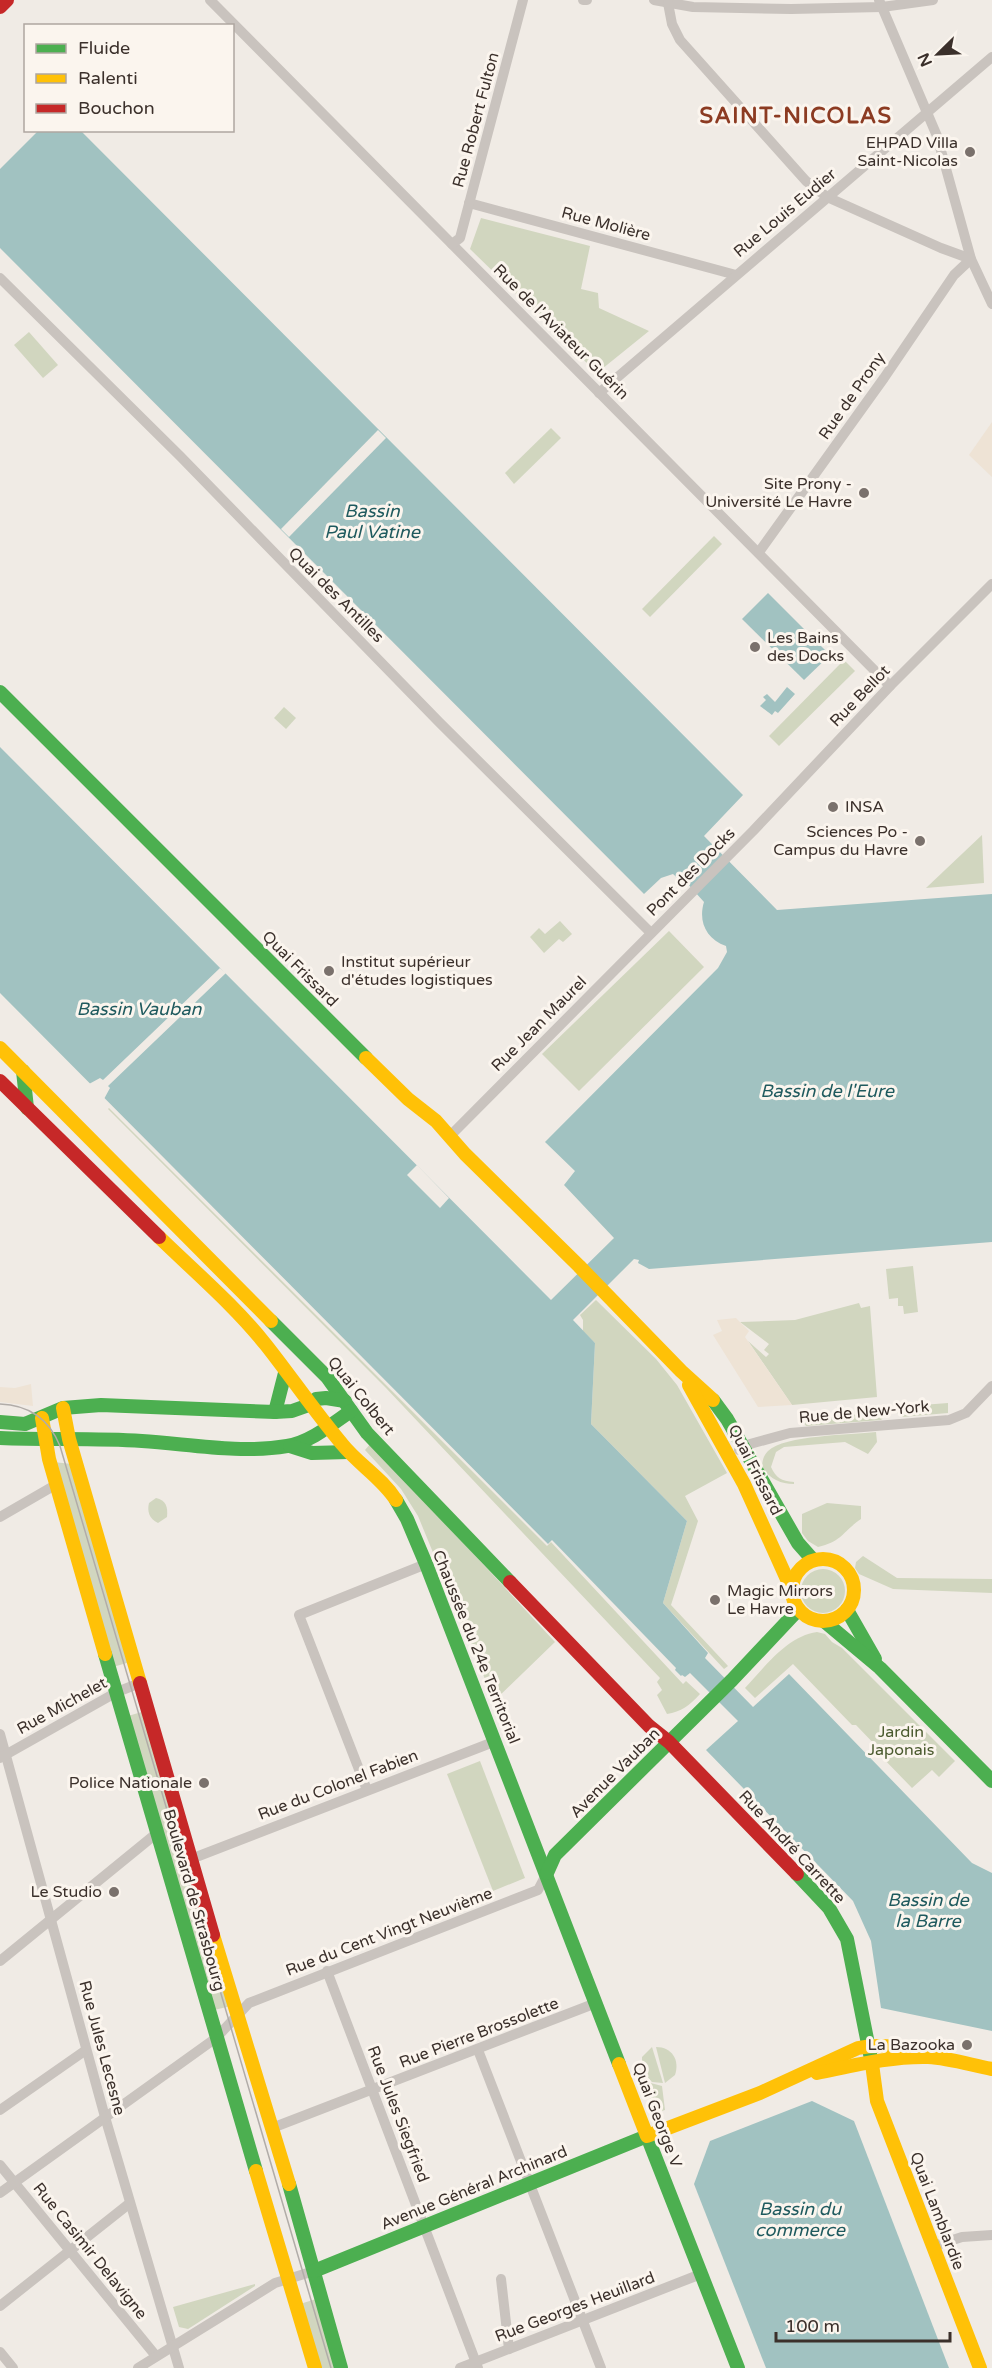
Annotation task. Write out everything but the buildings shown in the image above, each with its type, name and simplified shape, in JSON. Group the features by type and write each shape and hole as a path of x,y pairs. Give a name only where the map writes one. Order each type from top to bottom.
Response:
{"main road":[{"path":"0,7 7,0"},
{"name":"Quai Frissard","path":"0,692 360,1052 436,1121 465,1154 681,1371 712,1399 744,1448 798,1543 813,1560"},
{"name":"Quai Colbert","path":"0,1048 327,1377 367,1433 649,1726 669,1742"},
{"path":"23,1071 27,1108"},
{"path":"1,1082 241,1317 266,1345 309,1405 348,1452"},
{"name":"Quai Frissard","path":"681,1371 730,1455 781,1561 791,1588"},
{"path":"275,1412 285,1373"},
{"path":"0,1422 25,1424 63,1408 101,1405 275,1412 292,1411 309,1405 316,1399 326,1398 348,1406 328,1427 290,1446 246,1447 96,1438 44,1440 0,1438"},
{"name":"Boulevard de Strasbourg","path":"63,1408 69,1439 341,2368"},
{"name":"Boulevard de Strasbourg","path":"42,1418 44,1440 216,2038 315,2368"},
{"path":"290,1446 305,1453 314,1454 348,1452"},
{"name":"Chaussée du 24e Territorial","path":"348,1452 389,1489 407,1519 547,1873"},
{"path":"813,1560 835,1561 849,1573 854,1592 847,1610 833,1620 825,1622 810,1619 798,1610 793,1600 791,1588 798,1571 813,1560"},
{"name":"Avenue Vauban","path":"547,1873 555,1855 732,1680 798,1610"},
{"path":"847,1610 880,1668"},
{"path":"825,1622 880,1668 992,1781"},
{"name":"Rue André Carrette","path":"669,1742 829,1908 841,1925 848,1943 872,2064"},
{"name":"Quai George V","path":"547,1873 738,2368"},
{"path":"798,2077 837,2055 868,2046 904,2048 931,2057 992,2069"},
{"path":"798,2077 872,2064 931,2057"},
{"name":"Quai Lamblardie","path":"872,2064 878,2101 980,2368"},
{"name":"Avenue Général Archinard","path":"314,2271 798,2077"}],"street":[{"name":"Rue de l'Aviateur Guérin","path":"210,0 234,24"},
{"name":"Rue Robert Fulton","path":"452,244 459,238 523,0"},
{"path":"654,0 693,7 881,4 933,0"},
{"path":"668,3 672,24 680,40 806,181 827,197 940,248 971,259"},
{"path":"881,4 937,136 971,259 992,304"},
{"name":"Rue de l'Aviateur Guérin","path":"234,24 890,686"},
{"name":"Rue Louis Eudier","path":"598,393 992,57"},
{"name":"Rue Molière","path":"469,202 736,274"},
{"name":"Rue de Prony","path":"759,552 884,378 954,275 971,259"},
{"name":"Quai des Antilles","path":"0,278 172,448 439,722 651,933"},
{"name":"Rue Bellot","path":"753,831 890,686 992,584"},
{"name":"Pont des Docks","path":"651,933 753,831"},
{"name":"Rue Jean Maurel","path":"450,1136 651,933"},
{"name":"Rue de New-York","path":"730,1455 750,1444 790,1433 949,1420 966,1413 992,1386"},
{"path":"0,1517 57,1484"},
{"path":"367,1790 299,1615 426,1564"},
{"name":"Rue Michelet","path":"3,1756 117,1692 140,1683"},
{"name":"Rue Jules Lecesne","path":"0,1734 3,1756 52,1919 86,2050 179,2368"},
{"name":"Rue du Colonel Fabien","path":"191,1859 496,1741"},
{"path":"0,1961 158,1833"},
{"name":"Rue du Cent Vingt Neuvième","path":"0,2193 216,2038 249,2002 538,1890 547,1873"},
{"name":"Rue Jules Siegfried","path":"327,1971 477,2365"},
{"name":"Rue Pierre Brossolette","path":"272,2128 596,2003"},
{"path":"0,2110 86,2050"},
{"path":"478,2050 601,2368"},
{"name":"Rue Casimir Delavigne","path":"0,2165 156,2356"},
{"path":"0,2306 130,2203"},
{"path":"934,2246 962,2237 992,2235"},
{"path":"138,2368 275,2283 314,2271"},
{"name":"Rue Georges Heuillard","path":"460,2368 477,2365 508,2349 701,2274"},
{"path":"501,2279 508,2349"},
{"path":"0,2352 13,2368"}],"green space":[{"path":"481,218 590,246 581,289 598,293 599,308 649,331 597,373 470,249"},
{"path":"29,332 58,365 43,378 14,345"},
{"path":"551,428 561,438 514,484 505,473"},
{"path":"714,536 722,544 650,617 642,609"},
{"path":"844,660 855,671 779,746 769,736"},
{"path":"284,707 296,718 286,729 274,718"},
{"path":"982,835 984,883 926,888"},
{"path":"560,921 572,934 563,942 559,939 544,953 530,937 539,928 545,934"},
{"path":"669,931 704,967 579,1091 542,1054"},
{"path":"109,1108 547,1546 551,1542 683,1684 686,1681 700,1694 689,1705 667,1714 657,1695 662,1690 657,1682 660,1678 386,1388"},
{"path":"913,1266 918,1312 904,1314 903,1306 898,1306 898,1298 889,1299 886,1269"},
{"path":"596,1300 656,1359 677,1385 727,1473 685,1496 698,1521 671,1605 728,1666 724,1669 663,1603 687,1521 591,1424 595,1343 583,1331 583,1320 580,1315"},
{"path":"859,1303 861,1308 870,1306 877,1397 792,1405 748,1341 766,1357 769,1354 764,1350 769,1344 740,1322 795,1320"},
{"path":"948,1403 948,1413 902,1417 897,1413 896,1407"},
{"path":"887,1411 881,1420 806,1426 802,1420"},
{"path":"876,1432 877,1442 868,1454 845,1442 784,1447 776,1452 771,1467 773,1471 780,1478 794,1482 794,1484 777,1480 762,1469 763,1459 768,1451 788,1442"},
{"path":"371,1443 555,1642 494,1701 418,1516 401,1489 365,1450"},
{"path":"53,1462 72,1464 130,1662 113,1667"},
{"path":"156,1498 166,1504 167,1510 167,1517 158,1523 151,1517 148,1509 149,1503"},
{"path":"827,1503 861,1506 861,1519 838,1539 818,1547 808,1541 802,1533 802,1514"},
{"path":"863,1556 897,1578 992,1579 992,1593 893,1589 859,1574 855,1568 856,1562"},
{"path":"823,1569 838,1576 845,1591 838,1606 823,1613 808,1606 801,1591 808,1576"},
{"name":"Jardin Japonais","path":"817,1632 825,1634 842,1648 955,1761 939,1777 932,1770 912,1788 878,1753 879,1749 856,1725 852,1725 793,1664 755,1698 745,1688 786,1646 796,1639"},
{"path":"145,1711 231,2006 214,2010 128,1716"},
{"path":"480,1761 525,1878 493,1891 447,1774"},
{"path":"652,2047 663,2083 652,2082 642,2072 642,2057"},
{"path":"656,2047 670,2052 676,2064 675,2075 665,2083"},
{"path":"644,2083 662,2086 665,2110 659,2112 654,2110"},
{"path":"255,2284 188,2329 179,2327 173,2307"},
{"path":"316,2299 337,2368 319,2368 300,2304"}],"shaded area":[{"path":"992,422 992,477 969,455"},
{"path":"736,1318 749,1331 745,1337 792,1405 758,1407 713,1335 722,1331 717,1320"},
{"path":"31,1384 33,1406 0,1402 0,1387 15,1388"}],"water":[{"path":"37,132 82,132 743,795 704,836 777,910 992,894 992,1242 649,1269 638,1263 639,1260 634,1259 573,1320 595,1343 591,1424 687,1521 663,1603 708,1653 705,1658 753,1707 789,1674 972,1863 992,1873 992,2031 881,2008 871,1941 853,1901 706,1750 738,1721 690,1673 685,1677 681,1676 675,1670 676,1668 552,1540 548,1544 0,993 0,747 551,1300 614,1238 564,1185 575,1171 545,1142 718,968 727,952 726,946 713,939 705,928 702,916 704,902 686,882 684,884 673,874 661,878 644,894 0,248 0,169"},
{"path":"768,593 830,655 804,680 742,619"},
{"path":"787,687 795,694 778,713 775,711 772,715 760,706 766,700 763,697 767,694 775,702"},
{"name":"Bassin du commerce","path":"812,2101 854,2121 949,2368 766,2368 694,2184 710,2141"}],"pier":[{"path":"378,430 386,438 289,537 281,529"},
{"path":"220,968 226,973 108,1086 110,1088 104,1099 89,1084 100,1078 103,1080"},
{"path":"417,1165 449,1198 440,1208 407,1175"}],"tram line":[{"path":"0,1404 20,1407 37,1415 50,1428 60,1446 331,2368"}],"traffic: fast":[{"path":"0,692 366,1058"},
{"path":"23,1071 27,1108"},
{"path":"271,1321 327,1377 367,1433 510,1582"},
{"path":"275,1412 285,1373"},
{"path":"0,1422 25,1424 63,1408 101,1405 275,1412 292,1411 309,1405 316,1399 345,1401"},
{"path":"713,1400 727,1419 798,1543 813,1560"},
{"path":"0,1438 124,1440 214,1448 269,1448 304,1441 351,1411"},
{"path":"290,1446 312,1453 348,1452"},
{"path":"396,1500 407,1519 426,1564 619,2064"},
{"path":"547,1873 555,1855 732,1680 798,1610"},
{"path":"847,1610 875,1659"},
{"path":"825,1622 880,1668 992,1781"},
{"path":"105,1654 256,2171"},
{"path":"797,1874 829,1908 847,1939 872,2064"},
{"path":"314,2271 647,2136 738,2368"},
{"path":"289,2184 341,2368"}],"traffic: slow":[{"path":"0,1048 271,1321"},
{"path":"366,1058 408,1099 436,1121 465,1154 681,1371 713,1400"},
{"path":"159,1237 254,1331 342,1444 396,1500"},
{"path":"689,1385 744,1484 791,1588"},
{"path":"63,1408 69,1439 140,1683"},
{"path":"42,1418 49,1459 105,1654"},
{"path":"817,1559 829,1559 845,1568 852,1578 854,1590 852,1602 845,1612 829,1621 817,1621 806,1616 797,1607 792,1596 792,1584 797,1573 806,1564 817,1559"},
{"path":"213,1935 289,2184"},
{"path":"619,2064 647,2136 760,2093 858,2048 895,2047 931,2057"},
{"path":"817,2073 872,2062 914,2057 944,2059 992,2069"},
{"path":"872,2064 877,2101 980,2368"},
{"path":"256,2171 315,2368"}],"traffic: jam":[{"path":"0,7 7,0"},
{"path":"0,1081 159,1237"},
{"path":"510,1582 649,1726 669,1742 797,1874"},
{"path":"140,1683 213,1935"}],"place":[{"name":"EHPAD Villa Saint-Nicolas","path":"970,152"},
{"name":"Site Prony - Université Le Havre","path":"864,493"},
{"name":"Les Bains des Docks","path":"755,647"},
{"name":"INSA","path":"833,807"},
{"name":"Sciences Po - Campus du Havre","path":"920,841"},
{"name":"Institut supérieur d'études logistiques","path":"329,971"},
{"name":"Magic Mirrors Le Havre","path":"715,1600"},
{"name":"Police Nationale","path":"204,1783"},
{"name":"Le Studio","path":"114,1892"},
{"name":"La Bazooka","path":"967,2045"}],"district":[{"name":"SAINT-NICOLAS","path":"796,116"}],"water label":[{"name":"Bassin Paul Vatine","path":"372,521"},
{"name":"Bassin Vauban","path":"139,1009"},
{"name":"Bassin de l'Eure","path":"827,1091"},
{"name":"Bassin de la Barre","path":"928,1910"}]}
